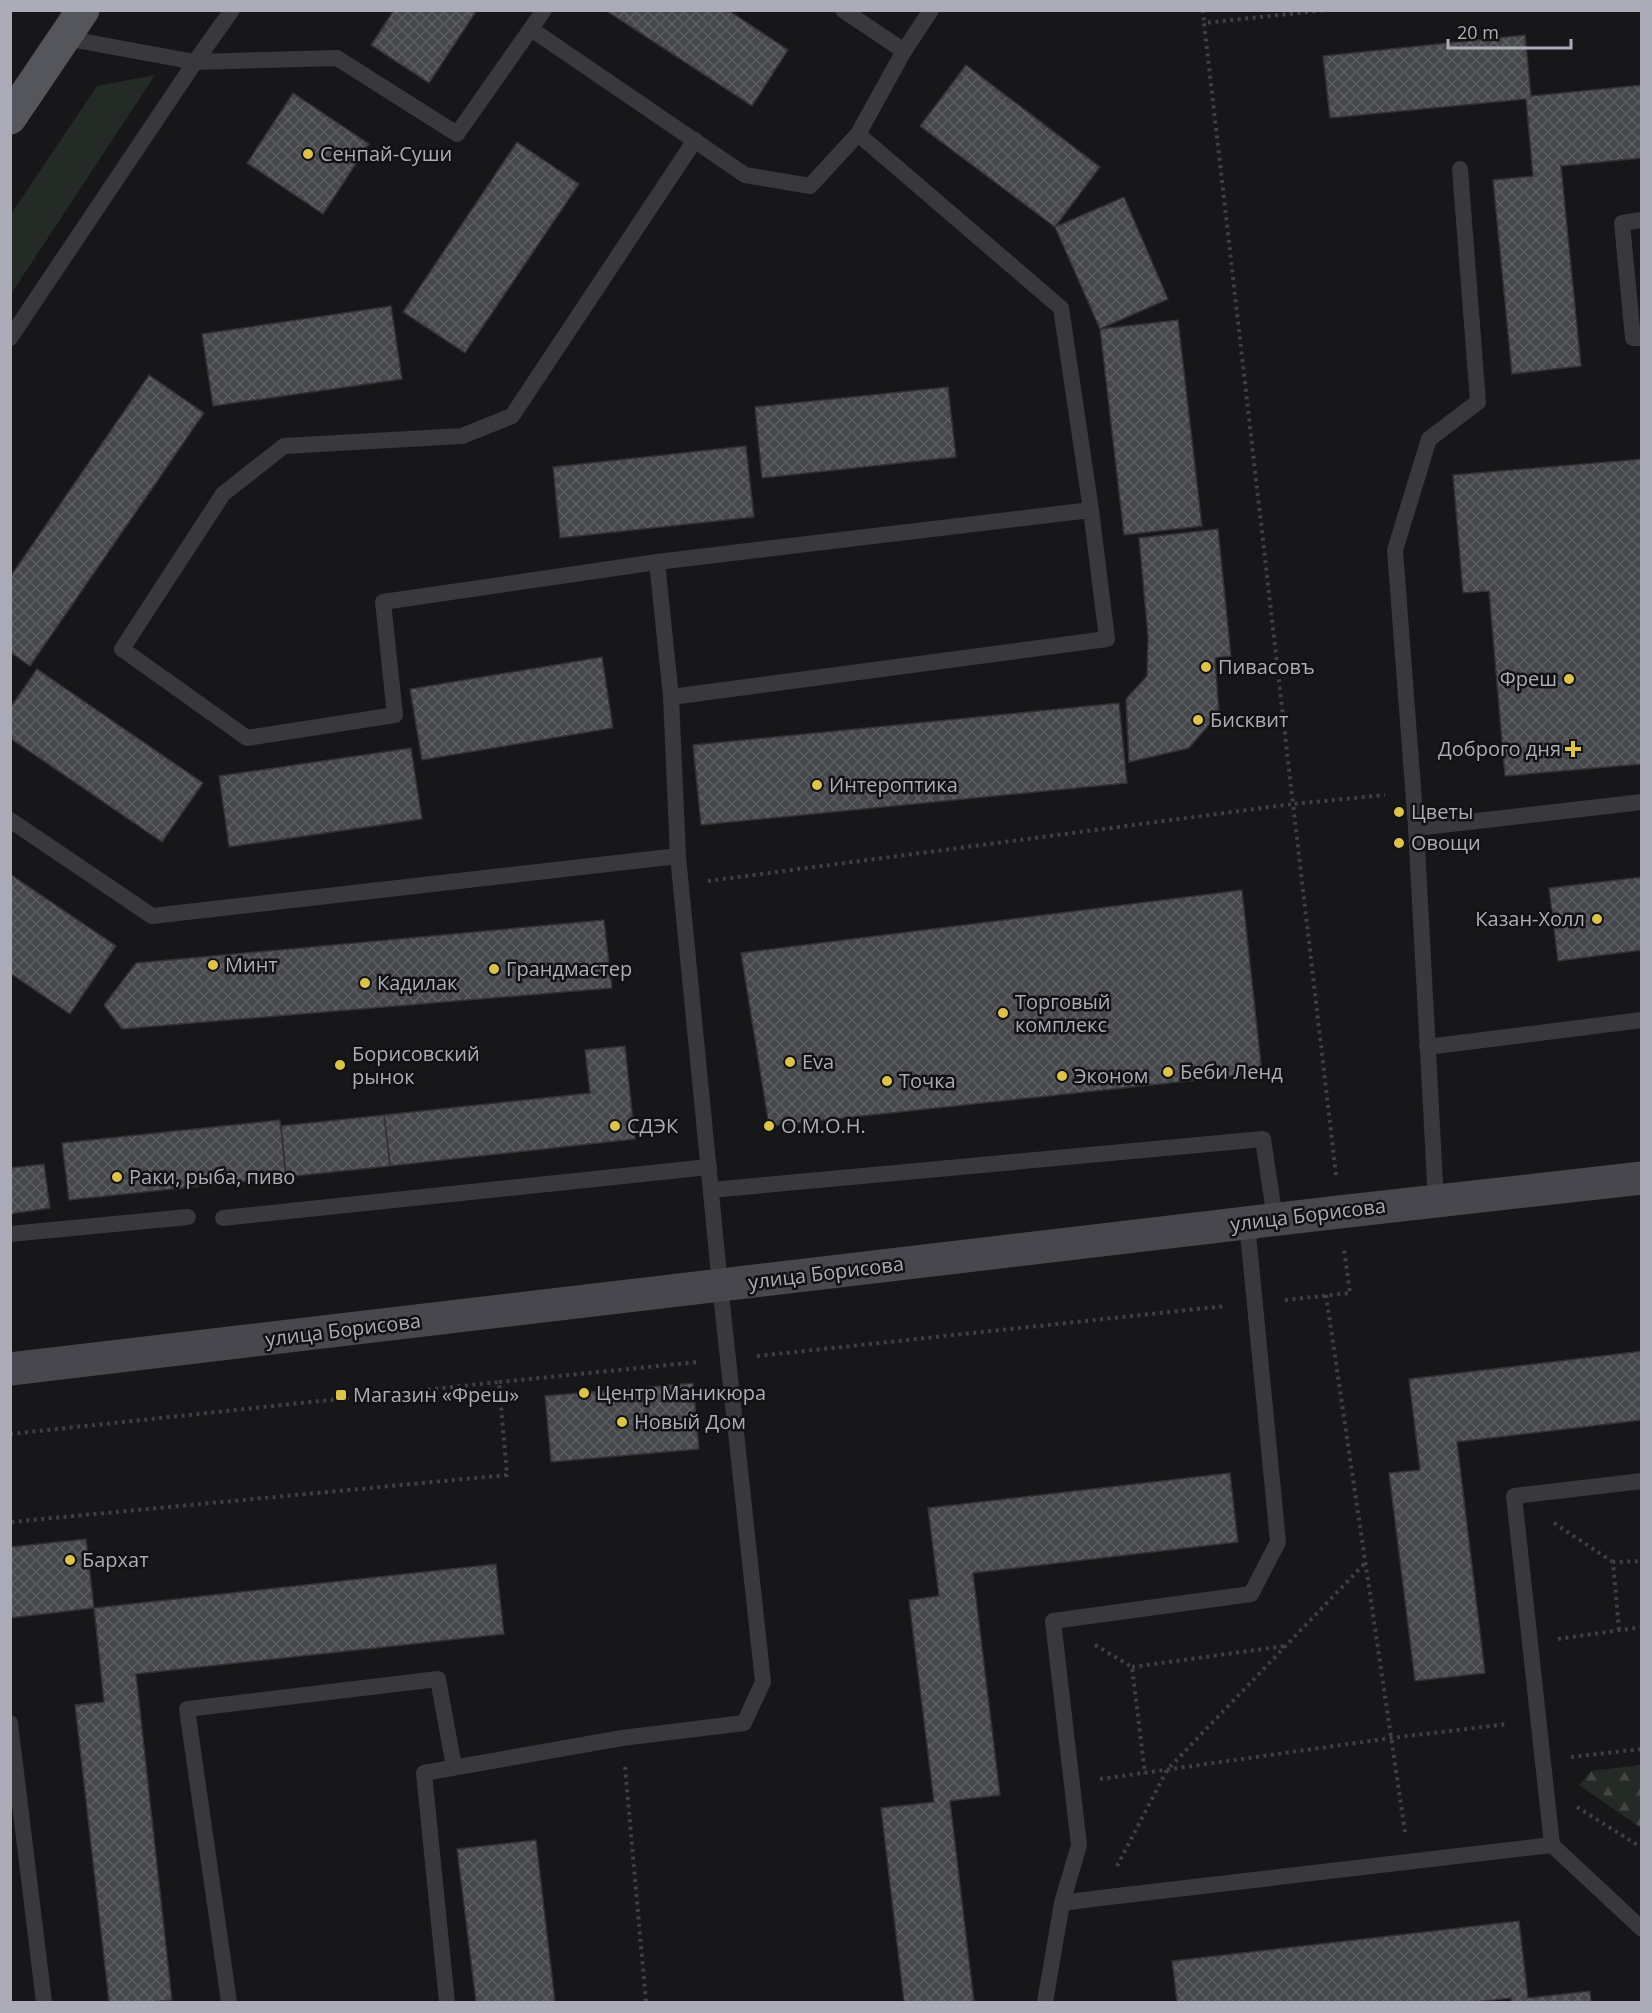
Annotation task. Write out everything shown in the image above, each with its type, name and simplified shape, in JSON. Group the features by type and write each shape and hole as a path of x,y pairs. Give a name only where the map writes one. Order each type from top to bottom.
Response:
{"main road":[{"path":"10,118 83,10"},
{"name":"улица Борисова","path":"10,1369 1641,1178"}],"lane":[{"path":"10,338 231,10"},
{"path":"64,38 195,62 337,58 457,134 544,10"},
{"path":"843,10 904,51"},
{"path":"531,28 745,175 810,186 858,134 904,51 931,10"},
{"path":"671,697 1107,639 1091,510 1061,308 858,134"},
{"path":"695,140 512,416 462,436 284,446 223,494 122,649 247,738 395,715 383,602 657,562 1091,510"},
{"path":"1436,1201 1416,828 1395,550 1429,439 1478,402 1460,169"},
{"path":"1641,220 1622,223 1633,338 1641,338"},
{"path":"447,2002 424,1773 622,1738 744,1723 763,1682 720,1285 678,856 671,697 657,562"},
{"path":"1416,828 1641,802"},
{"path":"10,820 152,916 678,856"},
{"path":"1427,1047 1641,1020"},
{"path":"711,1190 1263,1139 1261,1221 1255,1303 1278,1542 1251,1594 1053,1621 1079,1845 1062,1903 1045,2002"},
{"path":"224,1218 709,1167"},
{"path":"10,1234 188,1217"},
{"path":"1641,1481 1514,1496 1552,1845 1641,1929"},
{"path":"229,2002 187,1709 438,1679 454,1767"},
{"path":"10,1723 44,2002"},
{"path":"1062,1903 1552,1845"}],"path":[{"path":"1203,10 1337,1179"},
{"path":"1204,22 1325,12 1326,10"},
{"path":"681,885 1293,804 1413,793"},
{"path":"10,1434 1350,1293 1344,1248"},
{"path":"1326,1295 1410,1862"},
{"path":"10,1522 507,1475 499,1382"},
{"path":"1514,1496 1613,1562 1641,1561"},
{"path":"1613,1562 1619,1630"},
{"path":"1100,1898 1167,1770 1366,1563"},
{"path":"1053,1621 1132,1667 1286,1646"},
{"path":"1531,1644 1641,1627"},
{"path":"1132,1667 1145,1774"},
{"path":"1071,1782 1539,1720"},
{"path":"622,1738 646,2002"},
{"path":"1543,1760 1641,1749"},
{"path":"1546,1787 1641,1848"}],"green space":[{"path":"155,75 11,294 11,214 97,86"},
{"path":"1641,1765 1641,1828 1579,1785 1591,1771"}],"building":[{"path":"394,10 477,10 429,83 371,45"},
{"path":"605,10 728,10 788,50 752,106"},
{"path":"1525,35 1531,96 1642,85 1642,158 1561,166 1581,366 1512,374 1493,180 1533,176 1526,99 1330,118 1323,56"},
{"path":"966,65 1100,167 1055,227 920,126"},
{"name":"Сенпай-Суши","path":"293,93 369,144 323,214 247,163"},
{"path":"517,142 579,184 465,353 403,312"},
{"path":"1124,197 1168,299 1100,329 1055,227"},
{"path":"391,306 402,379 213,406 202,334"},
{"path":"1178,320 1202,526 1124,535 1100,329"},
{"path":"149,375 204,413 30,666 10,652 10,577"},
{"path":"948,387 956,457 762,478 755,407"},
{"path":"746,446 754,517 560,538 553,467"},
{"name":"Фреш","path":"1642,459 1642,764 1505,776 1489,591 1463,593 1453,475"},
{"path":"1218,529 1231,656 1215,658 1219,713 1189,748 1129,762 1126,699 1147,676 1148,637 1139,538"},
{"path":"602,657 613,728 422,760 410,689"},
{"path":"37,669 203,783 162,842 10,738 10,708"},
{"path":"1119,703 1127,783 701,825 693,745"},
{"path":"411,748 422,819 229,847 219,776"},
{"path":"10,874 116,946 70,1014 10,973"},
{"name":"Казан-Холл","path":"1642,877 1642,950 1558,961 1549,888"},
{"name":"Торговый комплекс","path":"1242,890 1262,1073 769,1126 741,953"},
{"path":"604,920 612,988 122,1029 104,1005 136,963"},
{"path":"625,1046 635,1139 390,1166 384,1115 590,1093 585,1050"},
{"path":"384,1115 390,1166 286,1177 281,1126"},
{"path":"280,1120 286,1177 69,1200 62,1143"},
{"path":"44,1164 50,1208 10,1214 10,1168"},
{"path":"1642,1351 1642,1420 1457,1442 1485,1673 1415,1681 1389,1473 1420,1470 1409,1379"},
{"name":"Новый Дом","path":"693,1383 699,1449 551,1462 545,1396"},
{"path":"1230,1473 1238,1542 973,1573 1000,1795 950,1801 974,2002 904,2002 881,1808 934,1802 909,1600 939,1596 928,1508"},
{"path":"86,1539 94,1608 10,1618 10,1547"},
{"path":"496,1564 504,1634 136,1674 172,2000 109,2002 75,1705 104,1702 94,1608"},
{"path":"536,1840 555,2002 476,2002 457,1849"},
{"path":"1519,1921 1528,1998 1590,1991 1591,2002 1511,2002 1511,1998 1476,2002 1177,2002 1172,1961"}],"place":[{"name":"Сенпай-Суши","path":"308,154"},
{"name":"Пивасовъ","path":"1206,667"},
{"name":"Фреш","path":"1569,679"},
{"name":"Бисквит","path":"1198,720"},
{"name":"Доброго дня","path":"1573,749"},
{"name":"Интероптика","path":"817,785"},
{"name":"Цветы","path":"1399,812"},
{"name":"Овощи","path":"1399,843"},
{"name":"Казан-Холл","path":"1597,919"},
{"name":"Минт","path":"213,965"},
{"name":"Грандмастер","path":"494,969"},
{"name":"Кадилак","path":"365,983"},
{"name":"Торговый комплекс","path":"1003,1013"},
{"name":"Eva","path":"790,1062"},
{"name":"Борисовский рынок","path":"340,1065"},
{"name":"Беби Ленд","path":"1168,1072"},
{"name":"Эконом","path":"1062,1076"},
{"name":"Точка","path":"887,1081"},
{"name":"СДЭК","path":"615,1126"},
{"name":"О.М.О.Н.","path":"769,1126"},
{"name":"Раки, рыба, пиво","path":"117,1177"},
{"name":"Центр Маникюра","path":"584,1393"},
{"name":"Магазин «Фреш»","path":"341,1395"},
{"name":"Новый Дом","path":"622,1422"},
{"name":"Бархат","path":"70,1560"}]}
